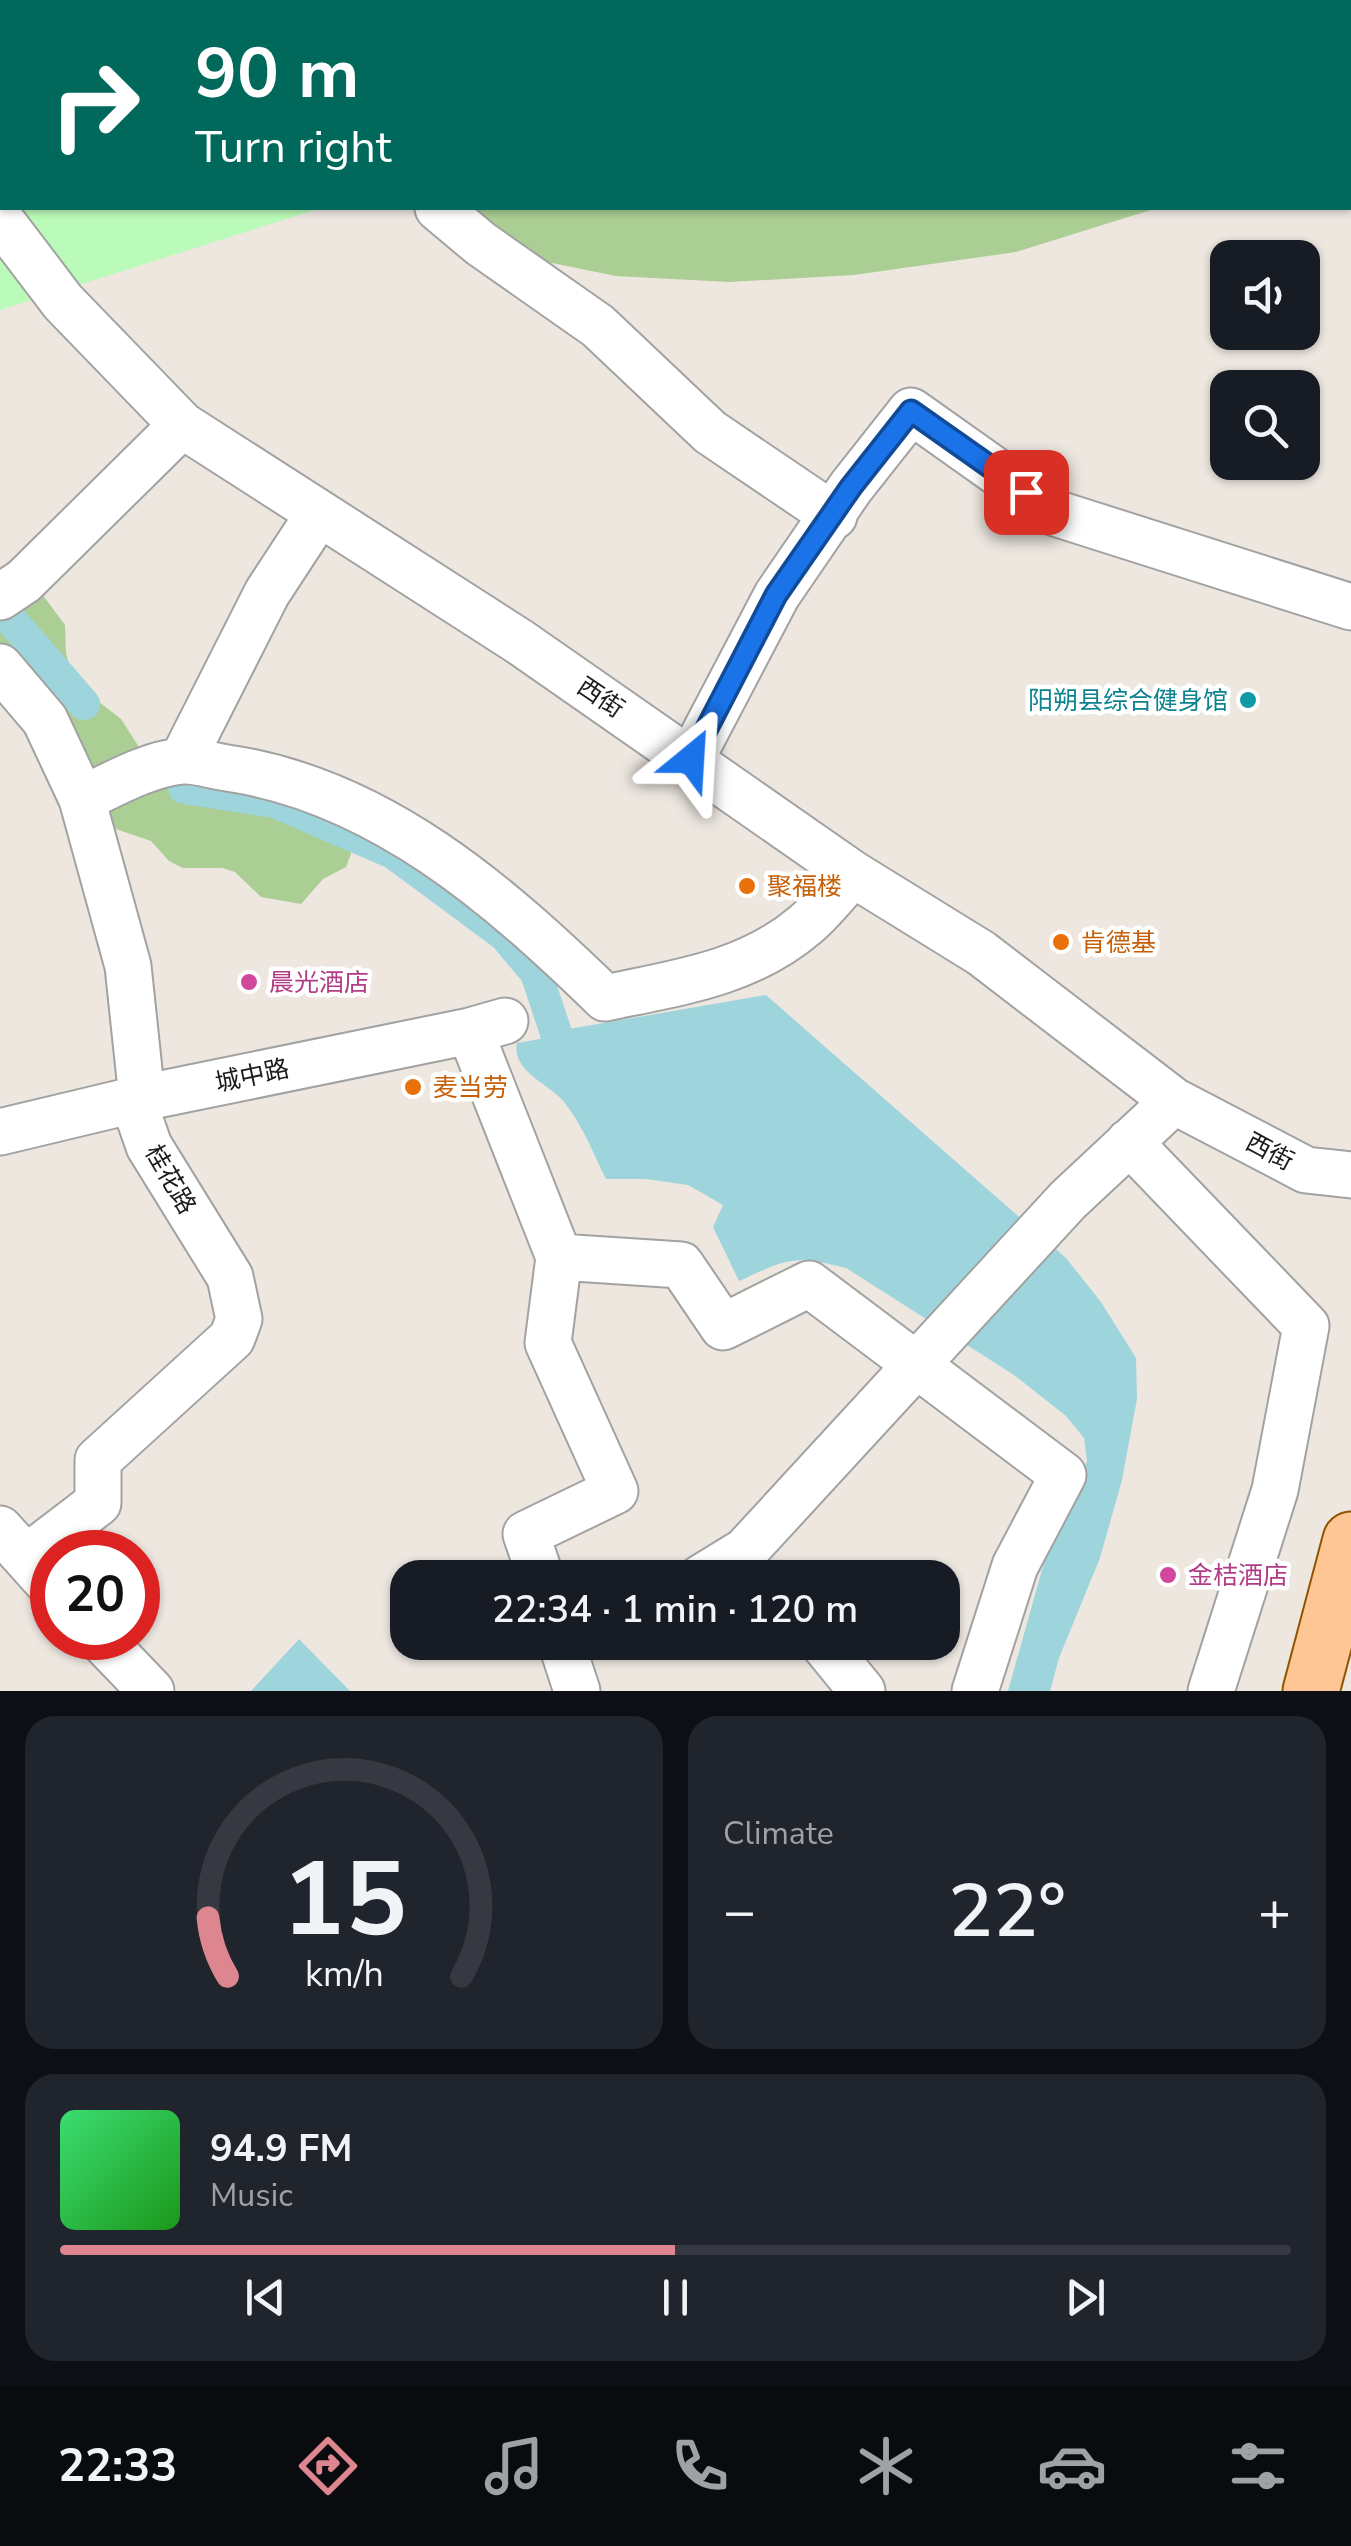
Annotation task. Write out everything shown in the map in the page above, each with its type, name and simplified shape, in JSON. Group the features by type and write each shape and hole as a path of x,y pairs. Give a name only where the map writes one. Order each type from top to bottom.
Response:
{"main road":[{"path":"1311,1691 1351,1540"},
{"path":"1341,1691 1351,1654"}],"street":[{"path":"440,210 481,244 598,326 710,432 834,516"},
{"name":"西街","path":"0,219 63,302 182,424 520,642 853,874 981,953 1174,1101 1306,1170 1351,1175"},
{"path":"691,759 776,595 851,487 911,411 1055,513 1351,607"},
{"path":"12,589 182,424"},
{"path":"182,762 267,593 318,514"},
{"name":"桂花路","path":"0,667 45,720 82,800 128,966 142,1098 140,1120 149,1146 230,1278 239,1319 232,1338 98,1460 98,1504 26,1558"},
{"path":"82,800 134,775 182,762 262,773 345,803 402,833 468,876 526,922 605,998 720,974 761,956 806,925 853,874"},
{"name":"城中路","path":"0,1132 142,1098 488,1026 559,1257"},
{"path":"759,1560 923,1355 1068,1200 1174,1101"},
{"path":"1129,1142 1306,1326 1274,1490 1211,1691"},
{"path":"534,1560 526,1534 615,1491 548,1343 559,1257 681,1265 723,1327 809,1284 923,1355 1063,1475 1016,1566 975,1691"},
{"path":"121,1660 150,1691"},
{"path":"568,1660 578,1691"},
{"path":"837,1660 862,1691"}],"green space":[{"path":"0,210 315,210 0,310"},
{"path":"453,210 1151,210 1016,252 854,275 729,282 616,276 508,254"},
{"path":"0,575 39,590 65,625 71,672 94,698 121,719 146,758 349,821 351,854 346,867 323,879 301,904 261,897 235,872 222,868 183,868 169,861 151,841 107,826 0,696"}],"water":[{"path":"766,995 1066,1258 1101,1302 1136,1358 1137,1399 1122,1480 1100,1558 1059,1658 1050,1691 1008,1691 1045,1559 1068,1514 1087,1461 1084,1438 1066,1416 1014,1375 846,1268 791,1261 739,1281 713,1227 723,1205 688,1185 606,1179 570,1111 525,1069 517,1053 517,1043 557,1036 569,1029"},
{"path":"299,1639 350,1691 251,1691"}],"waterway":[{"path":"0,607 84,704"},
{"path":"184,788 275,802 393,853 505,936 536,973 557,1036"}],"place":[{"name":"阳朔县综合健身馆","path":"1248,700"},
{"name":"聚福楼","path":"747,886"},
{"name":"肯德基","path":"1061,942"},
{"name":"晨光酒店","path":"249,982"},
{"name":"麦当劳","path":"413,1087"},
{"name":"金桔酒店","path":"1168,1575"}],"route":[{"path":"691,759 776,595 851,487 911,411 1026,492"}]}
